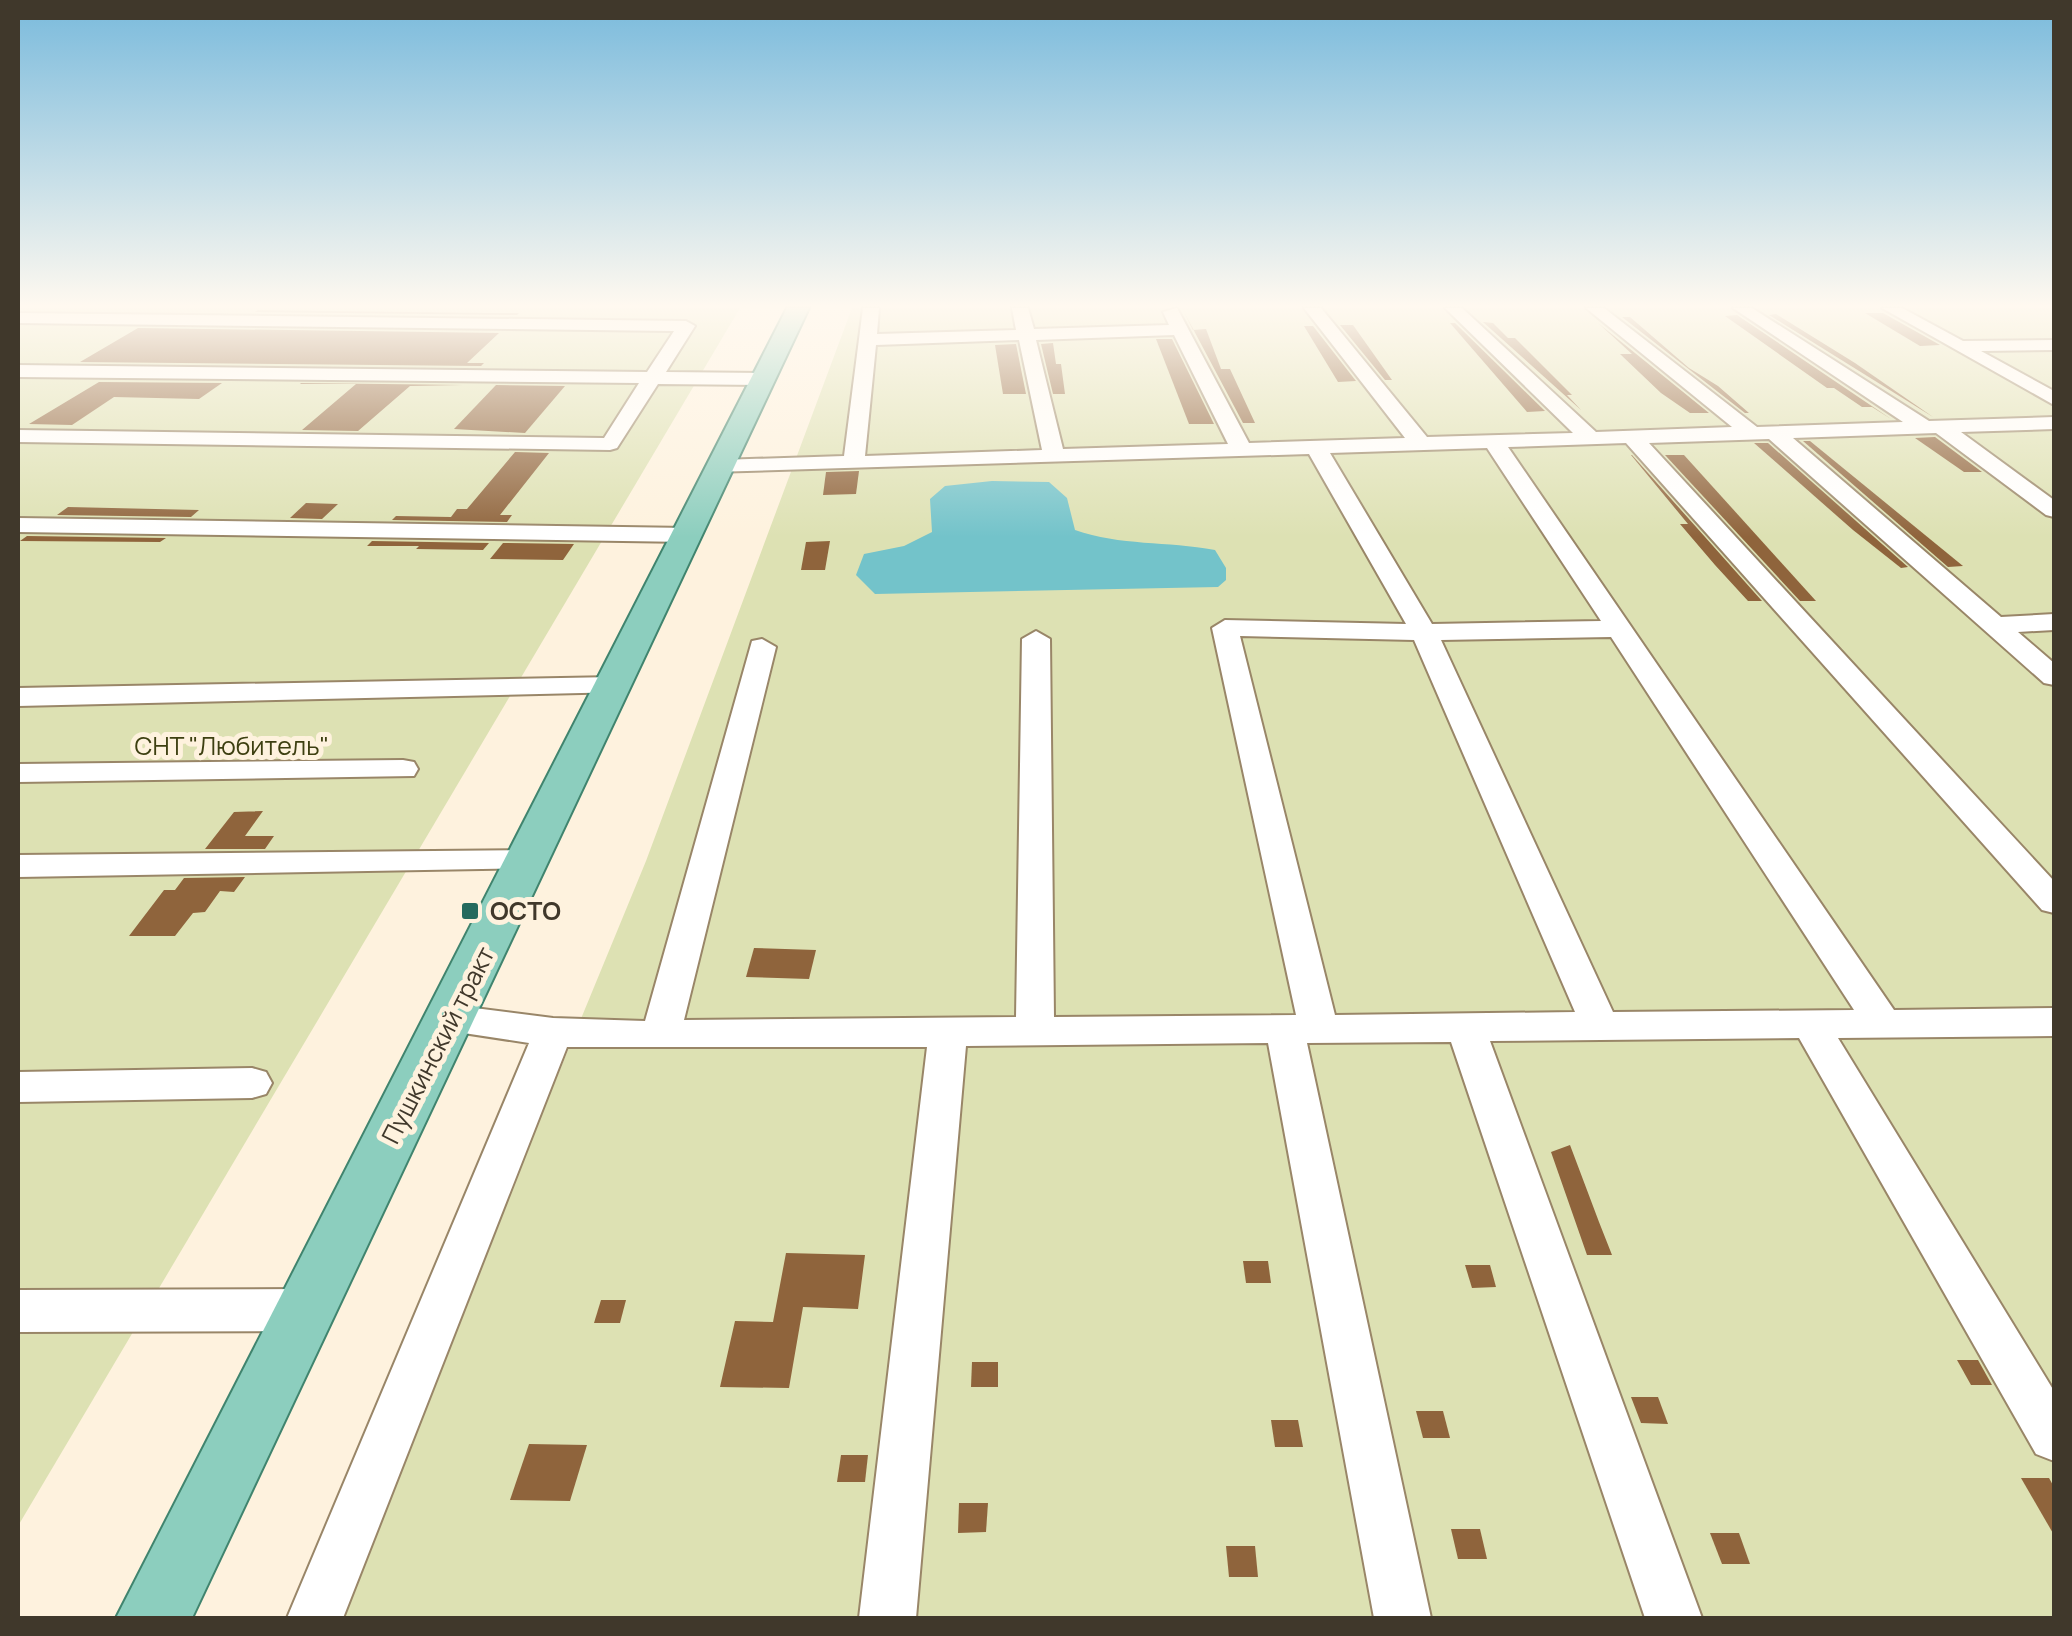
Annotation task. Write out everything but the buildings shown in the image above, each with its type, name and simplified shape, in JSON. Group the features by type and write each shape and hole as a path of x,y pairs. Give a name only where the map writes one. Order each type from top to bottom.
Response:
{"main road":[{"name":"Пушкинский тракт","path":"153,1618 452,1019 761,384"}],"street":[{"path":"18,436 610,444 647,384"},
{"path":"854,463 863,384"},
{"path":"1037,384 1054,456"},
{"path":"1208,384 1242,450"},
{"path":"1373,384 1421,444"},
{"path":"1534,384 1592,438"},
{"path":"1698,384 1764,433 2054,677"},
{"path":"1864,384 2054,510"},
{"path":"2029,384 2054,398"},
{"path":"720,467 2054,424"},
{"path":"1632,437 2054,902"},
{"path":"1494,442 1884,1023"},
{"path":"1316,448 1424,632 1600,1026"},
{"path":"18,525 688,534"},
{"path":"1994,625 2054,622"},
{"path":"1402,1618 1302,1030 1225,628 1424,632 1619,629"},
{"path":"1035,1032 1036,639"},
{"path":"661,1035 762,647"},
{"path":"18,697 614,686"},
{"path":"18,773 403,768"},
{"path":"18,866 529,861"},
{"path":"452,1019 553,1032 661,1035 2054,1022"},
{"path":"1810,1024 2054,1437"},
{"path":"1466,1028 1674,1618"},
{"path":"316,1618 553,1032"},
{"path":"887,1618 948,1033"},
{"path":"18,1086 252,1083"},
{"path":"18,1311 304,1310"}],"green space":[{"name":"СНТ \"Любитель\"","path":"18,384 695,384 18,1526"},
{"path":"824,384 2054,384 2054,1618 334,1618 646,861"}],"water":[{"path":"992,481 1049,482 1067,498 1075,530 1109,539 1215,550 1226,568 1226,580 1218,587 875,594 856,575 864,554 904,546 932,532 930,499 945,486"}],"place":[{"name":"ОСТО","path":"470,911"}]}
